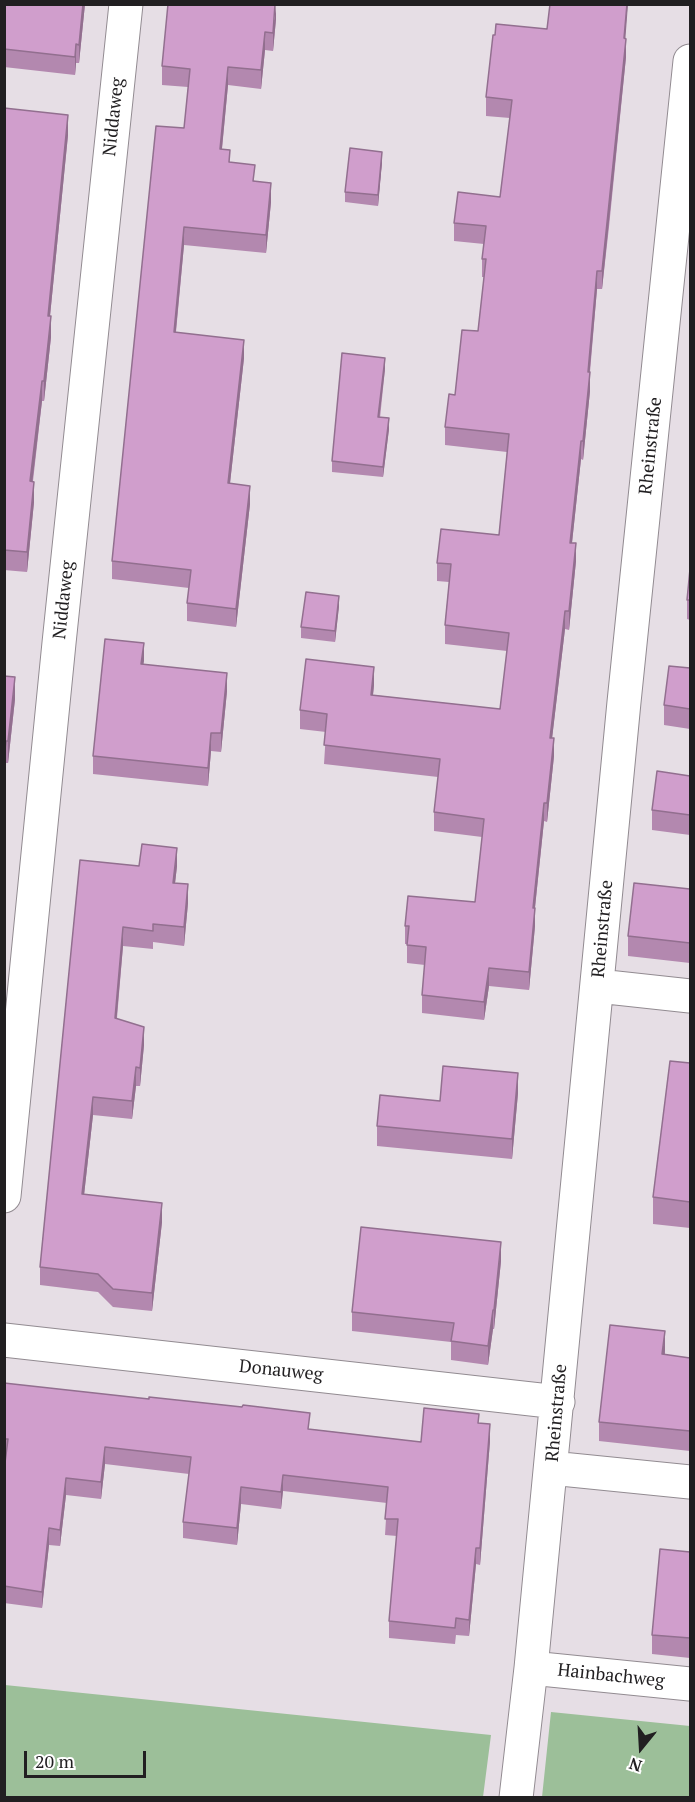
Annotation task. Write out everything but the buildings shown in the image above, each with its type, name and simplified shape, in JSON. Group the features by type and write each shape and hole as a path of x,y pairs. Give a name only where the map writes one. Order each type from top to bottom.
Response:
{"street":[{"name":"Niddaweg","path":"4,1196 126,4"},
{"name":"Rheinstraße","path":"516,1797 558,1402 623,714 690,61"},
{"path":"598,986 690,996"},
{"name":"Donauweg","path":"4,1340 558,1402"},
{"path":"551,1468 690,1482"},
{"name":"Hainbachweg","path":"531,1668 690,1684"}],"green space":[{"path":"5,1685 491,1735 483,1797 5,1797"},
{"path":"551,1712 690,1726 690,1797 542,1797"}]}
